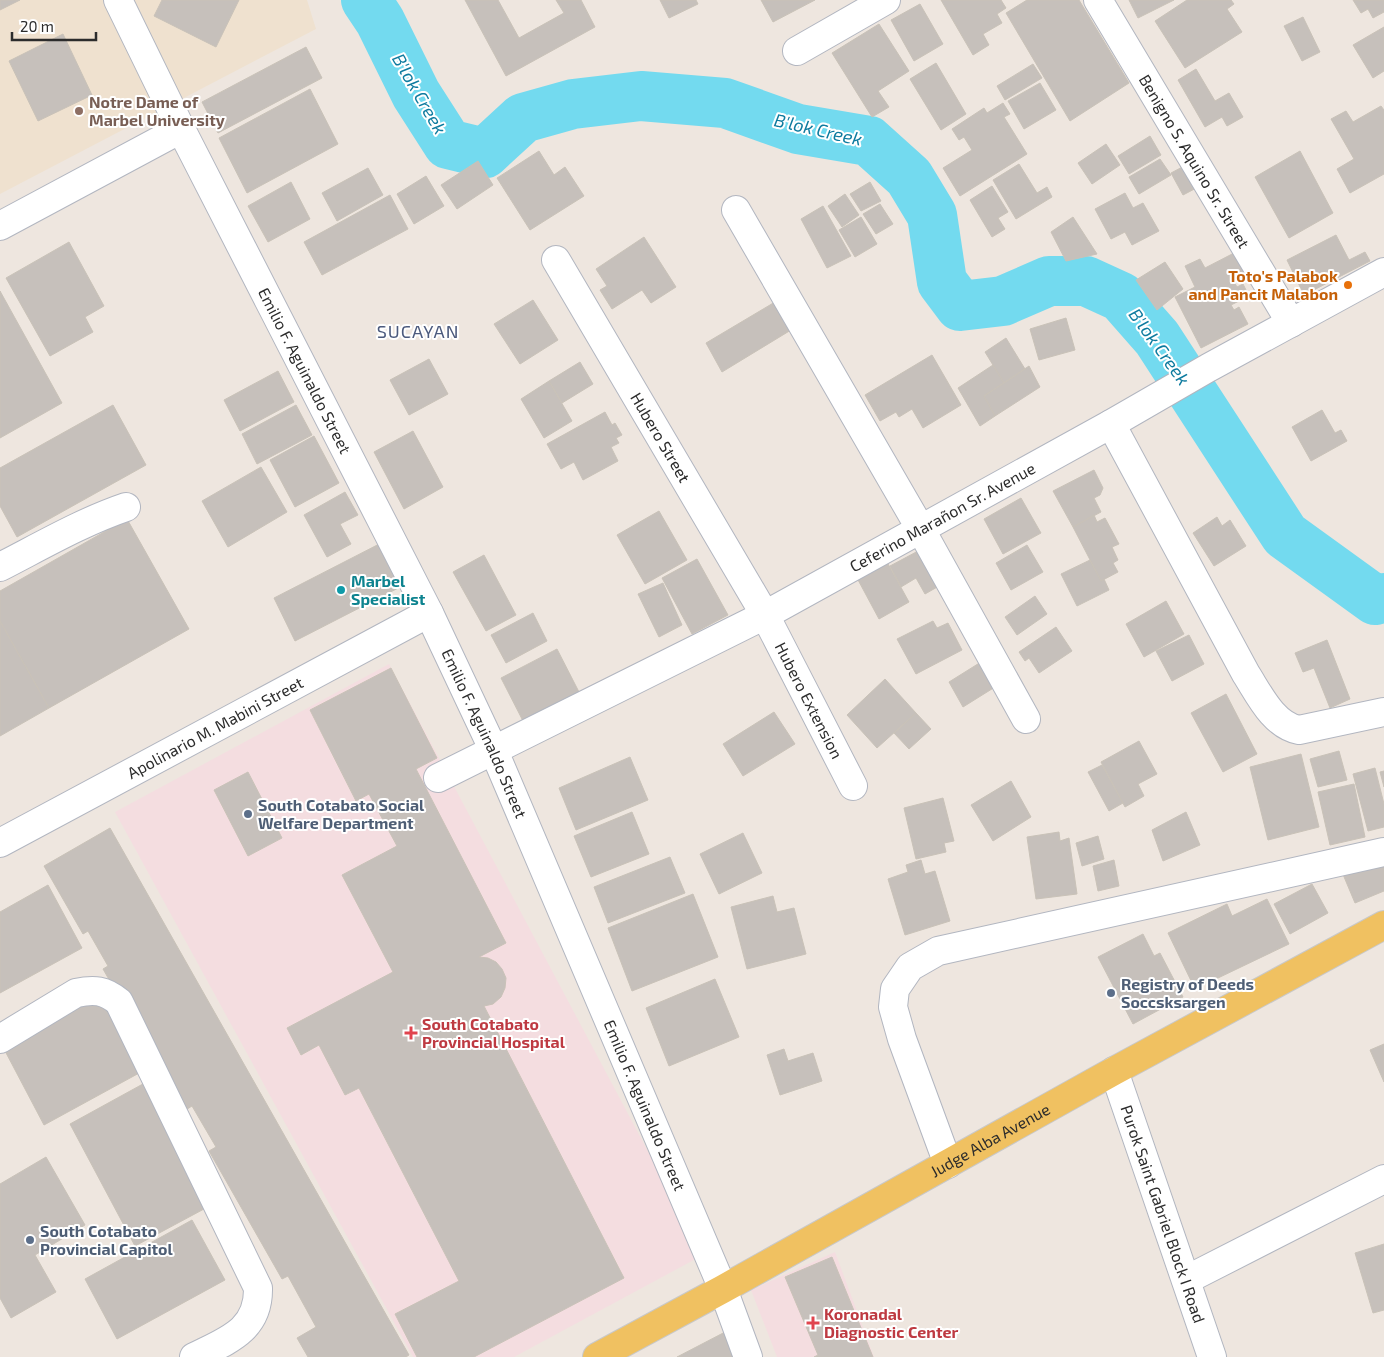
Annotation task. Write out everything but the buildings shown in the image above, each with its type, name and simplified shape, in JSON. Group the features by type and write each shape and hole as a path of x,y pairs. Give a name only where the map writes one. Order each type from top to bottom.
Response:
{"main road":[{"name":"Judge Alba Avenue","path":"597,1357 1114,1071 1384,925"}],"street":[{"name":"Emilio F. Aguinaldo Street","path":"118,0 181,129 429,613 494,750 723,1289 748,1357"},
{"path":"796,51 886,0"},
{"name":"Benigno S. Aquino Sr. Street","path":"1098,0 1291,323"},
{"path":"0,226 181,129"},
{"path":"736,210 920,528 1026,719"},
{"name":"Hubero Street","path":"556,260 765,615"},
{"name":"Ceferino Marañon Sr. Avenue","path":"438,778 765,615 1384,272"},
{"path":"1111,424 1246,674 1268,708 1282,723 1290,729 1299,730 1384,712"},
{"path":"4,557 126,507"},
{"name":"Apolinario M. Mabini Street","path":"0,842 429,613"},
{"name":"Hubero Extension","path":"765,615 853,786"},
{"path":"948,1164 902,1039 893,1007 895,989 910,967 938,951 1384,852"},
{"path":"0,1039 76,994 88,990 100,990 111,995 119,1002 258,1288 256,1309 248,1325 231,1339 194,1357"},
{"name":"Purok Saint Gabriel Block I Road","path":"1114,1071 1212,1357"},
{"path":"1186,1280 1384,1179"}],"shaded area":[{"name":"Notre Dame of Marbel University","path":"0,0 307,0 316,29 0,194"},
{"name":"South Cotabato Provincial Hospital","path":"389,664 703,1255 514,1357 413,1357 115,812"},
{"name":"Koronadal Diagnostic Center","path":"835,1252 874,1357 777,1357 751,1290"}],"waterway":[{"name":"B'lok Creek","path":"366,0 380,21 416,94 448,144 485,153 523,118 573,104 641,96 725,103 798,129 869,141 909,177 932,215 942,282 960,306 1003,301 1049,281 1086,281 1121,297 1157,338 1285,535 1375,600 1384,598"}],"place":[{"name":"Notre Dame of Marbel University","path":"79,111"},
{"name":"Toto's Palabok and Pancit Malabon","path":"1348,285"},
{"name":"Marbel Specialist","path":"341,590"},
{"name":"South Cotabato Social Welfare Department","path":"248,814"},
{"name":"Registry of Deeds Soccsksargen","path":"1111,993"},
{"name":"South Cotabato Provincial Hospital","path":"411,1033"},
{"name":"South Cotabato Provincial Capitol","path":"30,1240"},
{"name":"Koronadal Diagnostic Center","path":"813,1323"}],"district":[{"name":"SUCAYAN","path":"418,332"}]}
